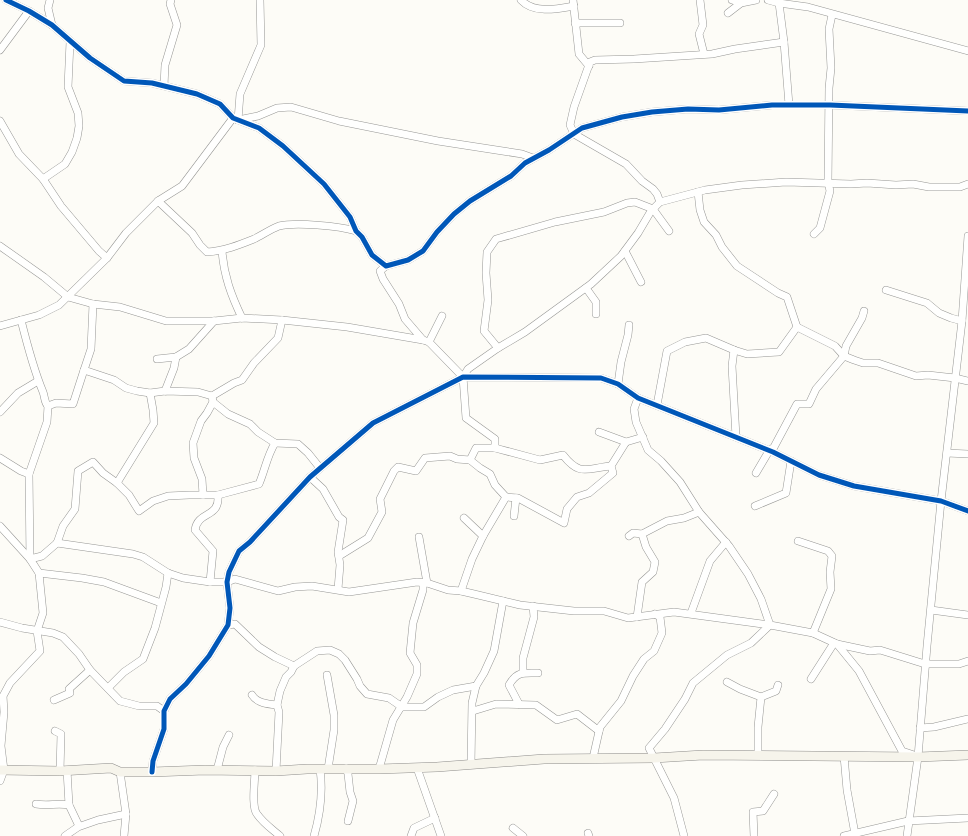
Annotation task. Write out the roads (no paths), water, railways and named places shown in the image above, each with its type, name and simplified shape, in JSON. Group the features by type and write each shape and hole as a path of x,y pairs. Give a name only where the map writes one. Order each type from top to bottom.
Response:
{"street":[{"path":"6,0 29,11 52,25 90,58 124,81 164,86 197,94 220,104 236,119 259,128 310,169 324,184 350,217 356,231 362,237 372,255 386,266"},
{"path":"50,0 48,8 52,25"},
{"path":"164,86 165,65 177,26 170,4 171,0"},
{"path":"0,326 39,315 58,305 68,297 107,258 126,233 158,201 182,186 236,119 240,94 261,45 260,0"},
{"path":"522,0 526,5 548,10 573,3 578,54 589,66"},
{"path":"700,0 703,25 698,34 704,54"},
{"path":"732,0 741,3"},
{"path":"728,13 741,3 756,0"},
{"path":"768,0 808,8 880,26 968,51"},
{"path":"779,3 784,42 789,106"},
{"path":"0,50 29,11"},
{"path":"814,234 820,228 830,191 828,182 829,88 831,68 829,29 832,15"},
{"path":"575,22 620,23"},
{"path":"44,179 65,164 72,152 77,138 79,126 78,113 68,88 70,42"},
{"path":"660,202 653,188 642,181 626,164 574,134 570,124 574,107 590,62 594,60 634,60 712,54 784,42"},
{"path":"464,377 405,319 399,304 383,279 380,271 386,266 408,260 423,251 437,232 454,214 470,201 511,176 525,163 582,128 622,117 652,112 688,109 719,110 772,105 830,105 968,111"},
{"path":"236,119 258,116 277,108 291,107 339,121 438,141 522,154 533,158"},
{"path":"0,121 19,154 44,179 70,218 98,252 107,258"},
{"path":"495,448 495,439 466,418 464,377 468,369 498,348 525,332 586,288 625,251 653,209 660,202 698,192 742,185 786,182 867,183 896,186 912,184 929,187 960,187 968,184"},
{"path":"698,192 700,210 704,222 716,235 722,247 737,266 787,297 797,327 836,346 844,356 863,363 878,363 916,376 928,375 968,381"},
{"path":"158,201 185,226 207,252 222,251 255,238 279,226 298,224 343,227 356,231"},
{"path":"498,348 484,331 488,300 486,273 487,252 496,239 555,222 604,212 627,203 635,202 653,209 670,232"},
{"path":"907,836 918,757 941,501 955,378 964,325 968,236"},
{"path":"0,246 44,277 68,297 93,304 120,307 166,321 214,321 242,318 282,320 347,327 426,341"},
{"path":"222,251 223,269 232,297 242,318"},
{"path":"625,251 641,282"},
{"path":"586,288 596,302 596,314"},
{"path":"886,290 927,303 939,313 964,325"},
{"path":"48,406 56,402 73,404 91,349 93,304"},
{"path":"756,473 769,451 774,447 797,404 809,404 816,389 844,356 846,346 864,312"},
{"path":"426,341 442,316"},
{"path":"21,320 32,366 48,406 47,422 29,474 30,559"},
{"path":"203,494 202,479 194,458 193,443 201,421 207,414 212,399 234,383 242,380 254,363 278,338 282,320"},
{"path":"157,359 176,357 189,349 214,321"},
{"path":"618,384 629,324"},
{"path":"657,405 667,350 685,342 706,338 747,354 778,352 797,327"},
{"path":"734,350 732,366 736,437"},
{"path":"165,391 174,368 176,357"},
{"path":"84,370 114,380 126,388 150,394 165,391 198,392 212,399 228,414 250,424 258,432 275,443 298,444 308,453 320,468"},
{"path":"152,772 153,761 164,729 164,711 170,699 186,684 209,656 228,625 230,608 228,582 229,572 239,551 250,542 310,477 373,423 464,377 601,378 618,384 638,398 769,451 819,475 854,486 941,501 968,511"},
{"path":"0,412 18,393 38,382"},
{"path":"116,483 154,424 150,394"},
{"path":"638,398 634,409 636,422 648,450 661,461 680,482 699,512 726,542 748,574 761,599 770,625"},
{"path":"599,432 626,442 643,437"},
{"path":"470,460 476,448 495,448 540,460 563,455 571,465 586,471 611,466 626,442"},
{"path":"30,559 42,556 57,543 63,526 75,509 78,471 93,462 103,473 129,495 140,511 153,501 168,496 203,494 218,495 260,484 265,471 268,453 275,443"},
{"path":"947,453 968,454"},
{"path":"339,556 368,538 382,512 380,499 394,471 398,467 416,471 425,458 450,456 457,459 470,460 490,474 495,485 506,497 516,498 564,523 567,509 577,497 589,493 613,472 611,466"},
{"path":"0,458 21,471 29,474"},
{"path":"756,506 786,493 791,461"},
{"path":"310,477 323,489 339,517 343,520 338,552 340,564 338,590"},
{"path":"210,582 213,551 195,530 196,524 203,517 215,510 219,502 218,495"},
{"path":"462,591 472,559 483,536 506,497"},
{"path":"514,516 516,498"},
{"path":"629,536 633,533 642,534 667,521 684,518 699,512"},
{"path":"464,518 483,536"},
{"path":"0,526 30,559 39,573 42,613 37,631 40,651 10,683 3,696 4,712 0,746 2,770 0,781"},
{"path":"637,617 642,582 653,572 655,562 646,547 642,534"},
{"path":"380,769 387,737 393,720 402,707 417,674 417,665 410,653 413,623 425,584 419,537"},
{"path":"798,541 828,551 832,556 830,572 831,589 812,633"},
{"path":"691,613 710,561 726,542"},
{"path":"57,543 133,554 183,578 210,582 228,582 235,579 278,591 295,587 312,586 349,592 417,582 520,605 574,611 604,611 628,618 674,612 691,613 812,633 836,643 870,651 880,650 926,664 959,664 968,662"},
{"path":"108,688 124,672 142,659 155,628 166,587 168,572"},
{"path":"39,573 104,582 161,603"},
{"path":"471,764 472,702 476,686 494,651 503,601"},
{"path":"523,673 524,658 534,617 533,606"},
{"path":"931,610 968,616"},
{"path":"593,758 600,727 621,701 644,659 654,651 662,633 660,617 654,614"},
{"path":"0,622 37,631 53,633 63,637 79,654 90,670 120,701 139,706 157,706 164,711"},
{"path":"228,625 235,624 259,646 275,658 294,666"},
{"path":"684,836 674,798 649,748 666,729 685,700 693,683 727,655 751,643 770,625"},
{"path":"810,679 836,643"},
{"path":"836,643 859,671 902,751 918,757"},
{"path":"276,771 279,712 277,705 282,685 294,666 316,651 330,650 339,654 345,660 360,686 367,694 389,698 402,707 424,708 438,697 453,690 476,686"},
{"path":"54,700 70,693 69,689 90,670"},
{"path":"519,704 509,685 514,677 523,673 538,673"},
{"path":"314,836 317,825 321,780 334,730 334,715 327,675"},
{"path":"727,682 761,697 776,691 778,685"},
{"path":"252,695 255,699 266,704 277,705"},
{"path":"758,755 758,727 761,697"},
{"path":"473,711 496,704 536,705 557,720 577,714 599,731"},
{"path":"920,728 934,727 968,719"},
{"path":"55,731 61,734 64,770 70,805 79,826"},
{"path":"217,770 223,748 229,734"},
{"path":"2,770 111,768 120,772 217,770 276,771 346,768 417,768 544,759 654,758 703,754 918,757 968,755"},
{"path":"844,756 855,834"},
{"path":"346,768 353,801 348,821"},
{"path":"417,768 441,836"},
{"path":"255,770 255,813 280,836"},
{"path":"120,772 126,814 124,836"},
{"path":"754,836 753,812 763,811 774,794"},
{"path":"36,804 47,806 63,804 70,805"},
{"path":"65,836 79,826 126,814"},
{"path":"411,836 414,828 435,818"},
{"path":"844,836 908,821 968,818"},
{"path":"513,828 523,836"}]}
